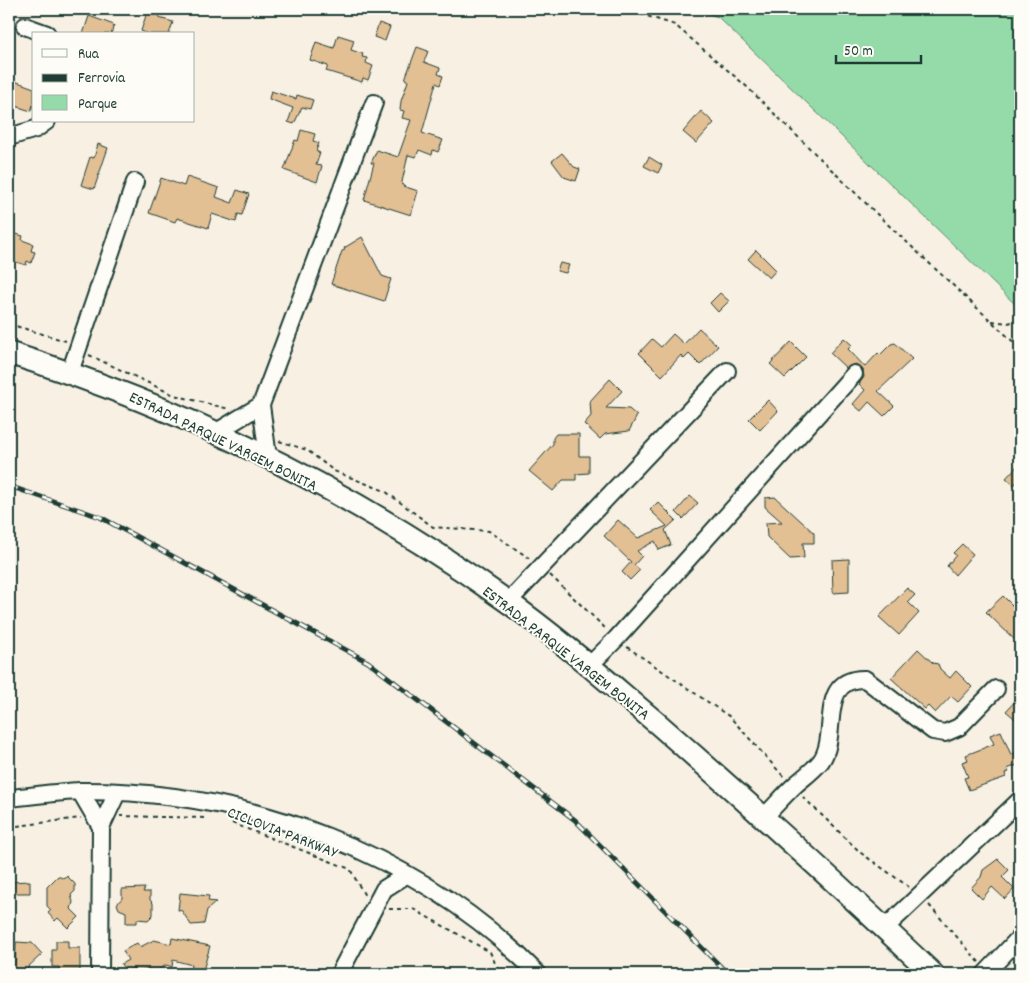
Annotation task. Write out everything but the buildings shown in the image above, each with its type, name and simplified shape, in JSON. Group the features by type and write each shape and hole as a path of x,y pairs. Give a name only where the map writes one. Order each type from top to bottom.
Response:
{"main road":[{"name":"ESTRADA PARQUE VARGEM BONITA","path":"9,353 70,372 146,401 268,457 408,536 508,602 590,666 765,816 933,974"}],"street":[{"path":"24,26 41,32"},
{"path":"268,457 261,405 374,103"},
{"path":"9,137 36,129 46,122"},
{"path":"70,372 135,182"},
{"path":"508,602 727,371"},
{"path":"590,666 854,374"},
{"path":"215,433 261,405"},
{"path":"765,816 821,761 829,738 832,700 841,686 848,682 855,679 865,679 933,731 945,733 959,726 996,689"},
{"path":"80,791 100,820"},
{"path":"9,798 80,791 160,795 213,803 312,830 379,859 466,912 538,974"},
{"path":"100,974 100,820 117,793"},
{"path":"885,928 1020,800"},
{"path":"379,859 384,889"},
{"path":"339,974 384,889 406,874"},
{"path":"985,974 1020,937"}],"path":[{"path":"625,9 675,25 746,86 1020,348"},
{"path":"992,321 1008,323 1020,320"},
{"name":"CICLOVIA PARKWAY","path":"9,827 100,820 208,818"},
{"name":"CICLOVIA PARKWAY","path":"226,821 350,869 373,910"},
{"path":"373,910 414,909 490,952 500,974"}],"green space":[{"path":"694,9 1020,9 1020,309 718,17"}],"railway":[{"path":"9,486 100,517 368,662 575,820 728,974"}]}
